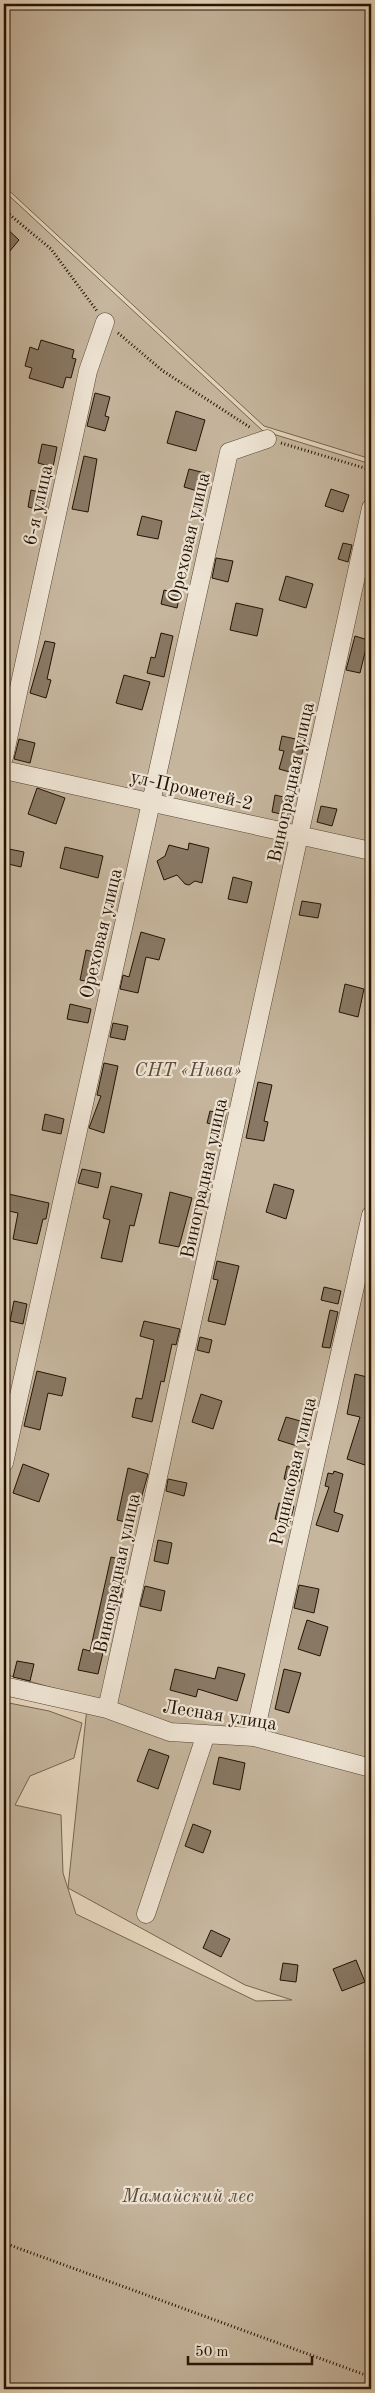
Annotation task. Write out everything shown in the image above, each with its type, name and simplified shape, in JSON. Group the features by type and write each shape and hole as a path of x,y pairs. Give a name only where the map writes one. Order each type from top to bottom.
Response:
{"street":[{"name":"6-я улица","path":"4,757 88,371 105,322"},
{"name":"Ореховая улица","path":"4,1462 229,452 268,439"},
{"name":"Виноградная улица","path":"107,1709 301,836 338,653 371,508"},
{"name":"ул-Прометей-2","path":"4,770 371,851"},
{"name":"Родниковая улица","path":"254,1737 371,1215"},
{"name":"Лесная улица","path":"4,1686 107,1709 170,1732 254,1737 371,1768"},
{"path":"146,1914 206,1734"}],"path":[{"path":"4,210 51,249 105,322 164,371 268,439 320,453 371,470"},
{"path":"4,2243 371,2377"}],"green space":[{"path":"4,4 371,4 371,459 264,426 4,186"},
{"name":"СНТ «Нива»","path":"4,191 263,431 371,464 371,2389 4,2389 4,1702 49,1711 82,1723 74,1758 30,1776 15,1805 61,1815 63,1873 76,1914 256,2001 292,2000 245,1985 68,1888 88,1698 4,1674"}],"building":[{"path":"4,226 19,240 4,258"},
{"path":"41,340 74,350 72,358 76,359 71,378 66,377 63,388 29,378 32,368 25,366 30,347 38,350"},
{"path":"95,393 110,397 105,416 109,417 105,431 87,426"},
{"path":"176,411 205,420 196,451 167,443"},
{"path":"42,444 57,447 53,467 38,463"},
{"path":"84,456 97,459 88,512 72,509"},
{"path":"189,469 209,474 204,493 184,487"},
{"path":"331,489 349,495 343,512 325,506"},
{"path":"31,490 48,494 45,511 28,507"},
{"path":"142,516 162,521 158,539 137,535"},
{"path":"343,543 352,545 348,562 338,559"},
{"path":"216,558 233,561 228,582 212,578"},
{"path":"286,576 313,584 306,608 279,600"},
{"path":"164,590 180,594 177,608 161,604"},
{"path":"236,603 263,609 257,636 230,630"},
{"path":"161,633 173,636 164,677 147,673 151,657 155,658"},
{"path":"355,636 368,640 360,673 346,670"},
{"path":"45,641 55,643 47,679 51,680 46,698 30,693"},
{"path":"124,675 150,682 142,710 116,703"},
{"path":"282,736 305,741 297,774 279,769 284,751 279,750"},
{"path":"19,739 35,743 30,763 14,759"},
{"path":"37,788 65,798 56,824 28,814"},
{"path":"275,795 292,799 290,816 272,812"},
{"path":"321,806 337,809 332,826 317,822"},
{"path":"189,843 209,848 202,883 195,881 189,885 185,884 177,875 164,880 157,861 165,856 169,845 188,850"},
{"path":"65,847 103,856 98,878 60,868"},
{"path":"4,848 24,852 21,867 4,863"},
{"path":"233,877 252,882 247,903 228,899"},
{"path":"302,901 321,904 318,918 299,915"},
{"path":"141,932 165,939 159,960 146,957 138,993 120,989 123,975 129,977"},
{"path":"86,950 101,954 96,983 80,980"},
{"path":"345,984 364,989 358,1017 339,1012"},
{"path":"70,1004 91,1009 88,1023 67,1019"},
{"path":"113,1023 128,1026 125,1040 110,1037"},
{"path":"104,1063 118,1066 104,1133 89,1128 101,1096 97,1095"},
{"path":"258,1082 272,1085 264,1121 268,1122 264,1141 246,1138"},
{"path":"210,1111 226,1114 223,1127 207,1123"},
{"path":"45,1114 64,1119 61,1134 42,1130"},
{"path":"82,1169 101,1173 98,1188 78,1183"},
{"path":"274,1184 294,1190 286,1219 266,1212"},
{"path":"111,1186 142,1194 134,1226 130,1225 122,1262 101,1258 110,1220 103,1218"},
{"path":"170,1192 192,1198 179,1247 159,1243"},
{"path":"4,1193 49,1203 46,1219 43,1219 37,1244 13,1239 18,1213 4,1210"},
{"path":"217,1261 239,1266 225,1325 208,1321 218,1280 213,1279"},
{"path":"324,1287 341,1291 338,1304 321,1300"},
{"path":"14,1301 27,1304 23,1324 10,1321"},
{"path":"330,1310 338,1312 330,1348 322,1347"},
{"path":"144,1321 180,1329 176,1345 172,1344 164,1382 161,1381 152,1422 132,1417 136,1398 142,1399 154,1340 140,1336"},
{"path":"200,1337 212,1340 209,1353 197,1350"},
{"path":"37,1371 66,1378 62,1396 48,1393 40,1430 24,1426"},
{"path":"355,1374 371,1378 371,1467 347,1459 360,1417 347,1414"},
{"path":"201,1394 222,1401 213,1429 192,1422"},
{"path":"286,1417 304,1422 297,1446 278,1440"},
{"path":"23,1464 49,1474 39,1502 13,1493"},
{"path":"287,1466 302,1469 299,1482 284,1479"},
{"path":"128,1468 148,1474 134,1524 117,1520"},
{"path":"334,1471 343,1474 334,1512 343,1515 338,1532 316,1525 329,1487 325,1486 328,1473 333,1474"},
{"path":"168,1479 187,1483 184,1496 166,1491"},
{"path":"279,1503 294,1506 290,1522 275,1519"},
{"path":"158,1540 172,1543 168,1564 154,1561"},
{"path":"111,1557 127,1561 120,1602 118,1601 110,1637 107,1636 98,1674 78,1670 83,1649 90,1651"},
{"path":"299,1585 319,1589 314,1613 294,1608"},
{"path":"145,1586 165,1591 161,1611 140,1606"},
{"path":"307,1620 328,1627 320,1656 298,1649"},
{"path":"17,1661 34,1664 30,1681 13,1677"},
{"path":"218,1667 245,1674 237,1701 198,1689 196,1697 170,1690 175,1669 215,1679"},
{"path":"284,1669 301,1673 289,1713 275,1709"},
{"path":"149,1749 169,1756 158,1789 137,1781"},
{"path":"219,1757 245,1763 240,1790 213,1784"},
{"path":"193,1824 211,1831 203,1853 185,1846"},
{"path":"211,1930 230,1939 221,1957 203,1948"},
{"path":"356,1960 365,1982 342,1991 333,1969"},
{"path":"283,1963 298,1965 296,1982 280,1980"}],"park label":[{"name":"Мамайский лес","path":"188,2195"}]}
